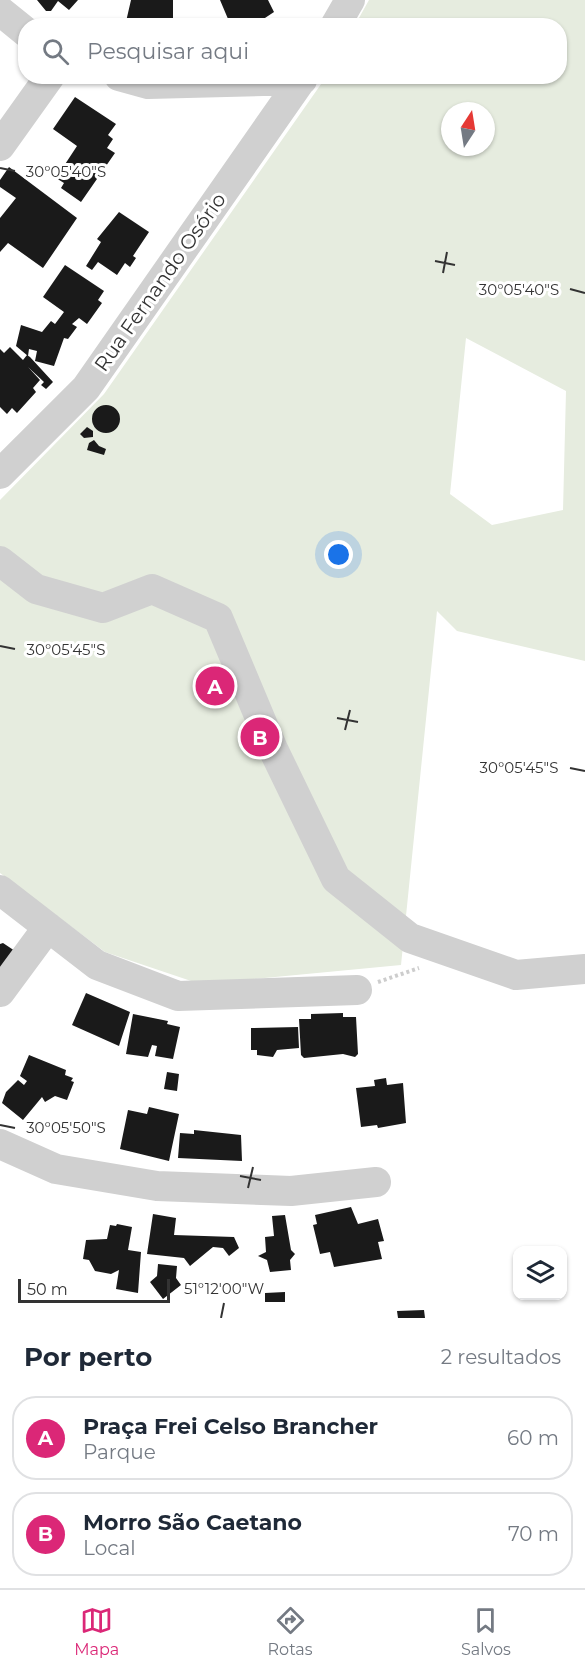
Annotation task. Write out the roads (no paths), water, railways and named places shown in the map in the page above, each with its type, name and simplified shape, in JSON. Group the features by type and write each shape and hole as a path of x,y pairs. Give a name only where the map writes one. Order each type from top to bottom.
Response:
{"street":[{"path":"340,18 351,0"},
{"path":"0,11 18,26"},
{"path":"0,146 44,84"},
{"name":"Rua Fernando Osório","path":"0,474 86,388 299,84"},
{"path":"0,561 36,589 103,608 152,589 218,618 273,749 336,879 410,938 516,975 585,969"},
{"path":"0,890 97,965 178,996 357,990"},
{"path":"0,992 48,927"},
{"path":"0,1144 56,1169 157,1186 291,1191 376,1182"}],"place":[{"name":"Praça Frei Celso Brancher","path":"215,686"},
{"name":"Morro São Caetano","path":"260,737"}]}
